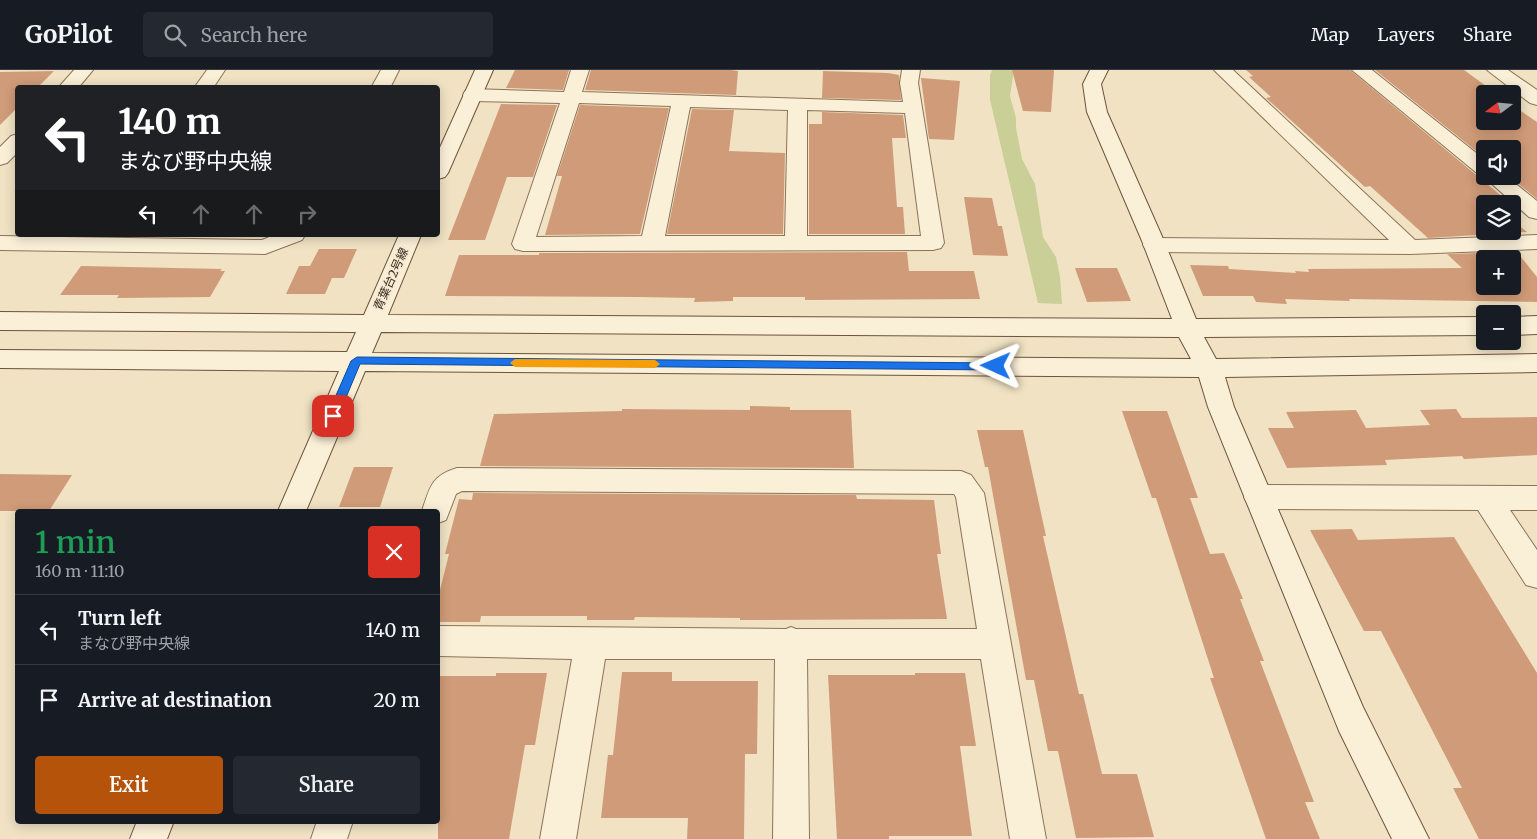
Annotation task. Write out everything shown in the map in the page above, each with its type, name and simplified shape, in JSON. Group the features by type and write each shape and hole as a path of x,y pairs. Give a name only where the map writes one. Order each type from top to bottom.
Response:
{"street":[{"path":"70,85 84,70"},
{"path":"205,85 216,70"},
{"path":"382,85 390,70"},
{"path":"440,168 484,70"},
{"path":"580,70 523,244 933,243 910,83 911,70"},
{"path":"1099,70 1092,84 1097,112 1187,328 1209,368 1221,407 1351,719 1411,839"},
{"path":"1223,70 1410,247"},
{"path":"1361,70 1476,163"},
{"path":"1496,70 1537,99"},
{"path":"472,95 914,108"},
{"path":"652,244 681,102"},
{"path":"796,244 798,105"},
{"path":"0,159 15,143"},
{"path":"1504,185 1537,212"},
{"path":"0,243 84,240 265,247 289,237"},
{"name":"青葉台2号線","path":"293,509 409,237"},
{"path":"1154,245 1410,247 1537,242"},
{"path":"0,322 1187,328 1476,326"},
{"path":"1521,326 1537,325"},
{"path":"0,359 1209,368 1537,363"},
{"path":"437,509 444,486 456,479 961,483 970,493 1028,839"},
{"path":"1258,497 1537,498"},
{"path":"1487,499 1537,575"},
{"path":"440,641 591,644 791,642 996,644"},
{"path":"791,642 791,839"},
{"path":"558,839 591,644"},
{"path":"148,839 155,824"},
{"path":"329,839 334,824"}],"green space":[{"path":"992,70 1014,70 1010,96 1016,118 1022,159 1035,184 1043,237 1056,257 1062,304 1038,303 990,100 990,75"}],"building":[{"path":"515,70 569,70 563,90 506,88"},
{"path":"591,70 738,71 736,95 585,90"},
{"path":"1012,70 1054,70 1051,112 1023,111"},
{"path":"1246,70 1350,70 1476,175 1476,185 1488,185 1500,195 1476,195 1476,235 1428,238 1370,186 1365,187 1266,98 1271,97 1249,77 1253,76"},
{"path":"1375,70 1464,70 1485,85 1476,85 1476,130 1521,130 1521,111 1537,122 1537,199 1520,185 1521,140 1476,140 1476,151"},
{"path":"54,71 40,85 15,85 15,110 0,125 0,72"},
{"path":"823,71 899,75 901,100 822,98"},
{"path":"921,78 960,81 954,140 929,139"},
{"path":"501,104 557,105 533,177 507,177 485,240 448,240"},
{"path":"580,105 669,108 640,234 545,235 562,176 557,176"},
{"path":"692,109 734,110 729,151 785,153 783,234 667,234"},
{"path":"822,112 903,115 906,138 892,138 897,207 903,207 905,234 809,234 809,124 822,124"},
{"path":"964,197 992,198 998,226 1002,226 1008,256 973,255"},
{"path":"319,249 357,249 344,278 332,278 325,294 286,294 299,266 310,266"},
{"path":"907,252 909,271 974,271 980,299 805,300 805,297 733,297 733,301 694,302 695,298 445,296 459,255"},
{"path":"1476,253 1476,295 1521,295 1521,257 1537,277 1537,302 1285,299 1287,304 1256,302 1253,296 1203,296 1190,265 1228,266 1229,269 1296,273 1295,271 1309,272 1308,269 1462,268 1447,254"},
{"path":"81,266 222,269 220,271 225,271 210,297 117,298 119,295 60,295"},
{"path":"1075,268 1117,268 1131,301 1087,302"},
{"path":"750,406 790,407 790,410 851,410 854,468 480,466 494,414 622,411 622,409 750,410"},
{"path":"1456,409 1462,418 1537,417 1537,455 1464,459 1462,456 1385,460 1387,465 1287,468 1268,428 1294,428 1286,412 1356,410 1366,428 1430,425 1420,410"},
{"path":"1122,411 1167,411 1198,498 1190,498 1210,554 1224,553 1243,599 1240,599 1264,661 1260,661 1314,802 1305,802 1320,839 1266,839 1210,678 1214,678 1156,498 1152,498"},
{"path":"977,430 1023,430 1046,536 1043,536 1079,694 1083,694 1102,774 1137,774 1154,837 1076,838 1058,751 1048,751 1034,680 1026,680 988,467 985,467"},
{"path":"354,467 393,467 380,507 339,507"},
{"path":"0,474 72,475 50,509 0,511"},
{"path":"473,493 856,495 857,499 934,500 941,554 937,554 947,619 740,620 740,618 635,617 634,620 587,620 587,616 481,616 480,622 440,622 440,590 449,554 445,554 459,499 472,500"},
{"path":"1352,529 1358,540 1454,537 1537,673 1537,839 1479,839 1453,788 1462,788 1381,631 1364,631 1310,530"},
{"path":"622,672 672,672 672,681 758,681 757,754 745,754 744,839 687,839 688,818 601,818 608,755 613,755"},
{"path":"496,673 547,673 535,745 525,745 509,839 438,839 438,824 440,824 440,676 496,676"},
{"path":"915,673 965,673 976,746 960,746 972,836 889,836 889,839 837,839 828,675 915,675"}],"slow traffic":[{"path":"515,363 655,364"}],"route":[{"path":"333,416 357,361 996,366"}]}
